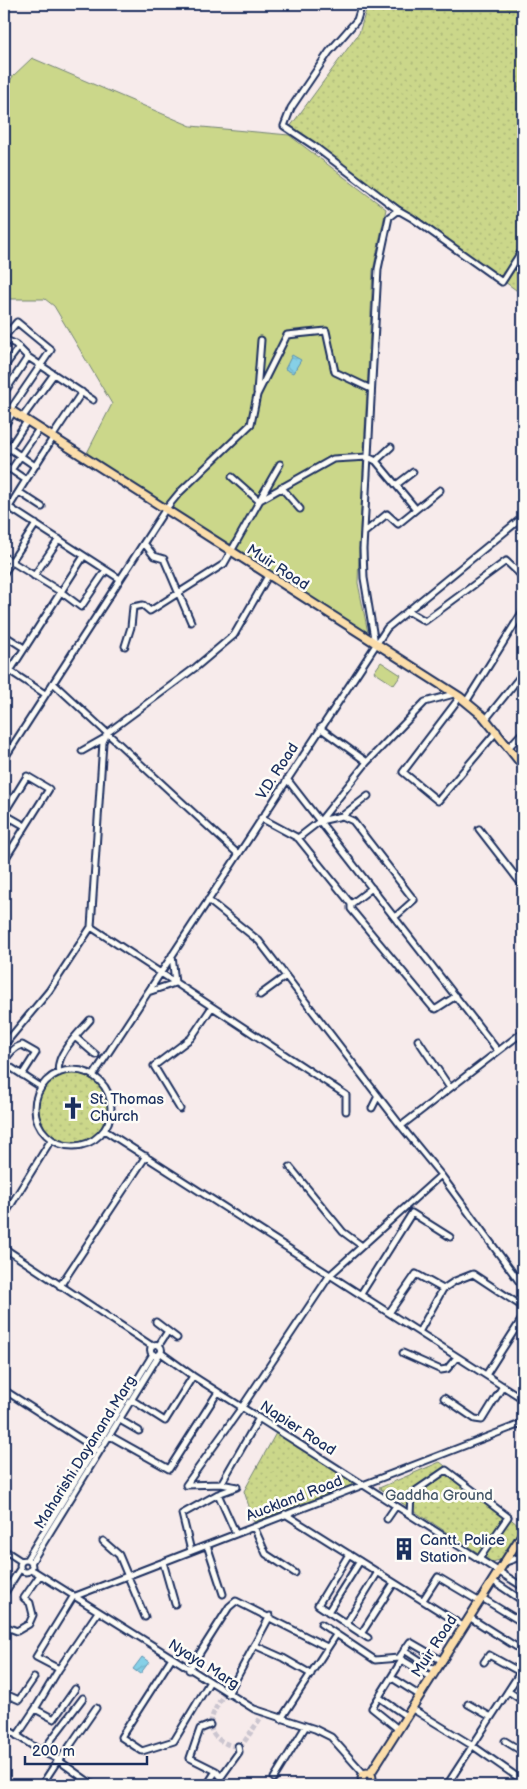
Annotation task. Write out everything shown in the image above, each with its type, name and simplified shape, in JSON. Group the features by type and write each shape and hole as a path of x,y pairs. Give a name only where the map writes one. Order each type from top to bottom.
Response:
{"main road":[{"name":"Muir Road","path":"9,409 460,698 497,731 523,766"},
{"name":"Muir Road","path":"367,1781 418,1695 523,1534"}],"street":[{"path":"362,4 357,20 329,52 291,108 284,126 314,146 398,210 502,282 523,249"},
{"path":"375,644 364,578 364,533 371,389 378,269 388,217 398,210"},
{"path":"4,424 9,409 42,366 51,348 17,322 4,338 8,339 28,357 42,366 54,374 82,392 94,400"},
{"path":"257,395 287,335 326,331 335,372 371,389"},
{"path":"4,759 165,510 179,493 251,424 257,395 261,340"},
{"path":"4,367 18,347"},
{"path":"4,393 28,357"},
{"path":"4,456 54,374"},
{"path":"4,515 6,506 19,492 82,392"},
{"path":"11,470 38,429"},
{"path":"376,461 392,447"},
{"path":"9,448 35,466"},
{"path":"259,500 333,459 368,457 376,461 416,509"},
{"path":"125,646 131,627 133,607 143,605 150,611 224,564 232,553 280,464"},
{"path":"4,465 26,480"},
{"path":"396,485 413,472"},
{"path":"232,477 259,500"},
{"path":"281,488 300,509"},
{"path":"364,533 387,514 398,524 440,490"},
{"path":"19,492 42,507"},
{"path":"6,506 120,580"},
{"name":"V.D. Road","path":"93,1076 387,628 523,517"},
{"path":"4,573 36,524"},
{"path":"34,576 59,539"},
{"path":"144,543 154,556 164,559 191,622"},
{"path":"10,671 84,556"},
{"path":"4,557 61,592 81,607 106,570"},
{"path":"408,611 425,621 506,560 523,577"},
{"path":"82,751 196,667 234,635 268,576"},
{"path":"497,731 438,801 403,772 523,611"},
{"path":"4,635 24,648"},
{"path":"4,667 45,694"},
{"path":"486,720 523,672"},
{"path":"53,683 106,735 238,854"},
{"path":"298,838 320,821 367,762 425,702 460,698"},
{"path":"320,728 367,762"},
{"path":"509,747 523,732"},
{"path":"4,1045 49,991 91,927 106,735"},
{"path":"4,854 7,856 48,789 27,776 4,813 25,826"},
{"path":"287,779 498,1051"},
{"path":"320,821 342,816 368,796"},
{"path":"342,816 353,821 414,900 395,917"},
{"path":"4,830 11,818"},
{"path":"261,818 298,838 351,904 351,909 433,1008 436,1010 456,996"},
{"path":"479,828 521,878 523,886"},
{"path":"351,904 372,888"},
{"path":"208,900 259,941 441,1175 521,1284"},
{"path":"91,927 346,1095 346,1111"},
{"path":"172,955 175,983"},
{"path":"260,995 286,976"},
{"path":"148,992 175,983"},
{"path":"180,1109 154,1066 191,1038 212,1007"},
{"path":"59,1073 60,1061 90,1020"},
{"path":"401,1126 523,1032"},
{"path":"76,1037 96,1055"},
{"path":"418,1040 450,1088"},
{"path":"22,1075 36,1054 22,1045 18,1046 8,1055 4,1063 22,1075 41,1087"},
{"path":"76,1070 93,1076 104,1086 110,1100 111,1110 104,1130 96,1138 80,1146 62,1145 51,1140 42,1132 36,1116 36,1098 41,1087 59,1073 76,1070"},
{"path":"372,1108 378,1096"},
{"path":"104,1130 523,1399"},
{"path":"4,1216 51,1140"},
{"path":"60,1286 146,1156"},
{"path":"290,1167 343,1232 362,1245"},
{"path":"191,1551 182,1514 218,1494 238,1487 220,1484 186,1486 242,1407 330,1274 441,1175"},
{"path":"361,1294 412,1213 450,1237"},
{"path":"4,1248 152,1346 159,1345 168,1331"},
{"path":"389,1313 416,1274 444,1289"},
{"path":"419,1332 444,1289 455,1281 473,1274 523,1307"},
{"path":"486,1375 523,1317"},
{"path":"156,1322 177,1338"},
{"path":"152,1346 153,1354 160,1354 162,1349 159,1345"},
{"path":"403,1353 441,1370 447,1369 457,1356"},
{"name":"Maharishi Dayanand Marg","path":"30,1564 153,1354"},
{"name":"Napier Road","path":"160,1354 523,1587"},
{"name":"Maharishi Dayanand Marg","path":"30,1564 160,1354"},
{"path":"132,1400 165,1421 193,1376"},
{"path":"444,1398 475,1419 482,1420 503,1386"},
{"path":"4,1390 96,1449"},
{"path":"110,1436 168,1469 218,1392"},
{"path":"220,1484 259,1418"},
{"path":"120,1420 139,1431"},
{"name":"Auckland Road","path":"73,1597 523,1423"},
{"path":"410,1515 411,1494 446,1470 508,1517 479,1559"},
{"path":"218,1494 236,1534"},
{"path":"387,1519 396,1506"},
{"path":"285,1514 463,1626"},
{"path":"254,1527 266,1554 295,1573"},
{"path":"103,1541 120,1555 130,1575 145,1617"},
{"path":"208,1545 223,1594"},
{"path":"4,1550 21,1561 30,1564 27,1572 20,1569"},
{"path":"349,1554 318,1605 368,1638"},
{"path":"506,1562 523,1556"},
{"path":"4,1594 20,1569 21,1561"},
{"path":"328,1612 360,1561"},
{"path":"163,1562 175,1604"},
{"name":"Nyaya Marg","path":"30,1564 40,1575 73,1597 209,1683 254,1709 306,1726 331,1737 367,1781"},
{"path":"346,1624 378,1572"},
{"path":"4,1626 16,1631 29,1624 34,1615 30,1603 24,1598 40,1575"},
{"path":"423,1600 438,1577 523,1623"},
{"path":"493,1582 523,1601"},
{"path":"361,1634 394,1583"},
{"path":"59,1669 36,1656 73,1597"},
{"path":"189,1670 234,1602 240,1602 270,1616 328,1647"},
{"path":"18,1736 59,1669 98,1612"},
{"path":"228,1694 270,1616"},
{"path":"469,1617 523,1651"},
{"path":"321,1624 375,1660 401,1659 430,1677"},
{"path":"281,1719 336,1635"},
{"path":"398,1729 372,1708 392,1678 404,1650 410,1642 441,1660"},
{"path":"254,1645 283,1658 311,1674"},
{"path":"404,1650 435,1670"},
{"path":"447,1785 522,1670 489,1654 484,1662"},
{"path":"171,1659 121,1737 142,1750 174,1741 209,1683"},
{"path":"4,1706 10,1696 19,1700 34,1678"},
{"path":"392,1678 418,1695"},
{"path":"35,1709 54,1719 75,1689"},
{"path":"508,1691 523,1701"},
{"path":"42,1752 83,1698"},
{"path":"380,1698 406,1716"},
{"path":"468,1704 491,1717"},
{"path":"43,1783 96,1708"},
{"path":"411,1708 473,1746 523,1781"},
{"path":"210,1725 200,1729 190,1758 216,1771 221,1777 239,1752 238,1746"},
{"path":"274,1778 306,1726"},
{"path":"4,1727 42,1752 59,1760 93,1785"},
{"path":"506,1740 523,1752"},
{"path":"207,1785 216,1771"},
{"path":"76,1785 82,1778"}],"green space":[{"path":"368,4 523,4 523,295 290,127 359,33"},
{"path":"32,58 191,126 289,135 386,209 373,271 359,549 358,583 368,633 365,636 86,455 112,404 54,306 45,299 4,299 4,91 13,76"},
{"path":"381,662 401,675 394,685 374,672"},
{"path":"72,1072 92,1078 102,1088 108,1108 102,1128 92,1138 72,1144 52,1138 42,1128 36,1108 42,1088 52,1078"},
{"path":"276,1433 355,1484 254,1522 244,1491"},
{"name":"Gaddha Ground","path":"440,1462 523,1529 500,1560 492,1562 379,1488"}],"water":[{"path":"292,355 301,360 293,373 285,369"},
{"path":"142,1657 149,1662 140,1674 133,1669"}],"tunnel":[{"path":"225,1692 214,1712 211,1725 216,1737 225,1743 234,1746 242,1745 264,1713"}],"place":[{"name":"St. Thomas Church","path":"73,1108"},
{"name":"Cantt. Police Station","path":"404,1549"}]}
